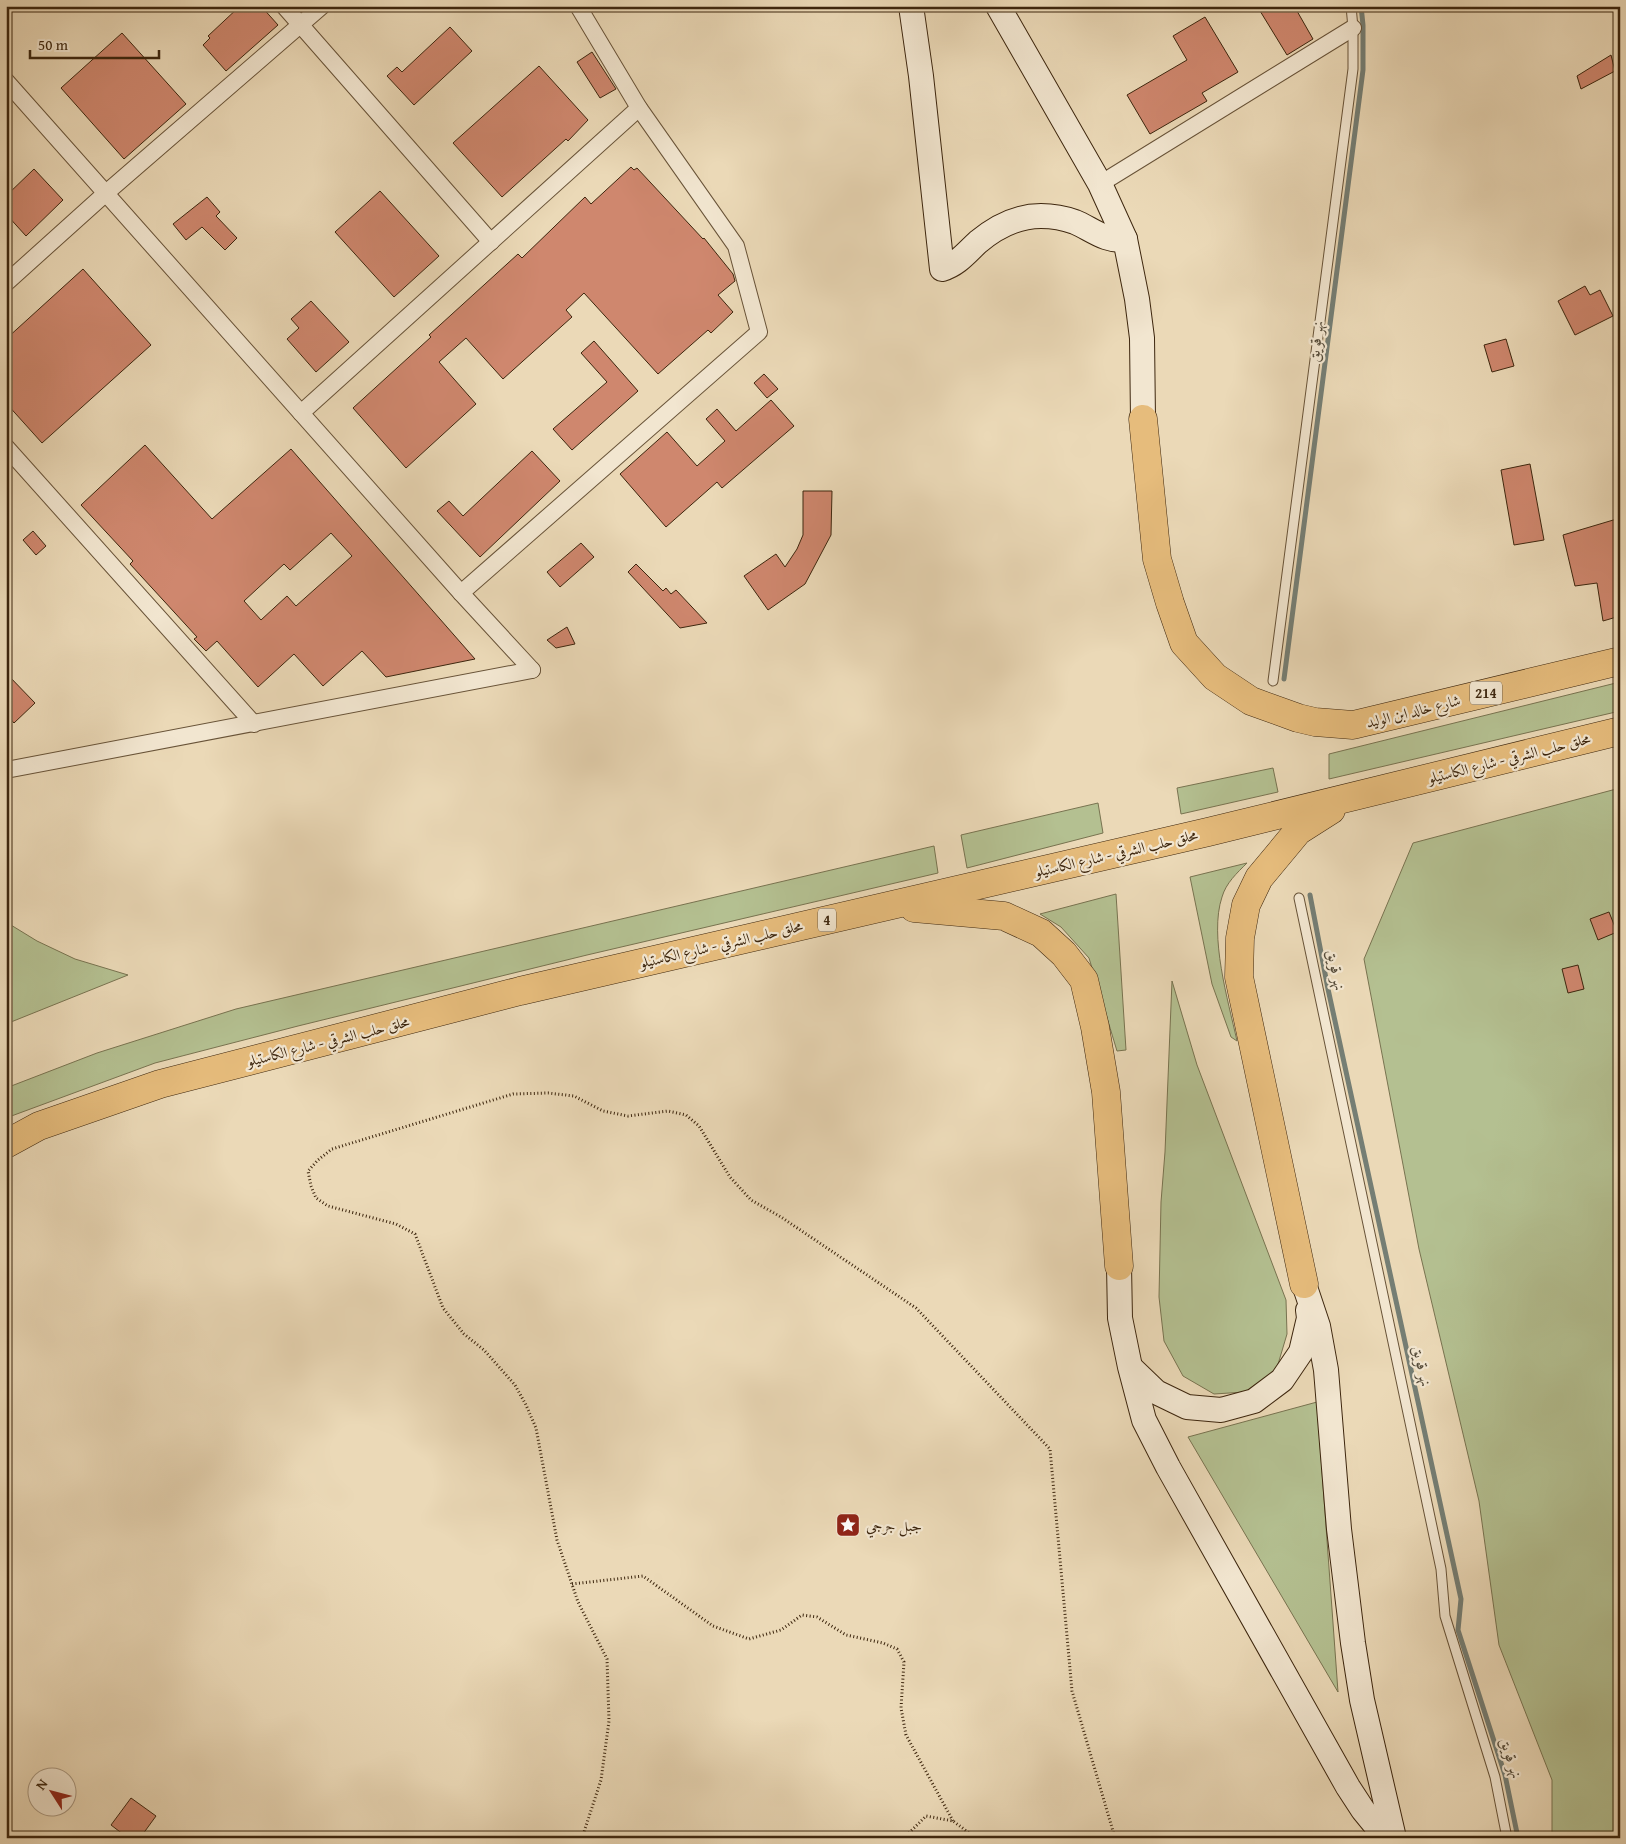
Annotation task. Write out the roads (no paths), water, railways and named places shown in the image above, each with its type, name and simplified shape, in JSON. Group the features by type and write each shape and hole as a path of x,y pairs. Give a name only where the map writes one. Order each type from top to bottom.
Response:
{"highway":[{"name":"شارع خالد ابن الوليد","path":"1143,418 1157,560 1184,643 1215,677 1251,702 1315,722 1352,725 1620,661"},
{"name":"محلق حلب الشرقي - شارع الكاستيلو","path":"6,1144 39,1126 160,1084 520,991 1365,794 1620,731"},
{"path":"1304,1284 1239,977 1240,938 1246,905 1259,878 1298,831 1323,813 1365,794"},
{"path":"888,906 1004,916 1041,933 1064,954 1084,980 1095,1027 1106,1092 1119,1266"}],"main road":[{"path":"911,6 921,76 942,270 954,265 978,242 1000,227 1022,218 1058,217 1105,236 1119,240 1124,239"},
{"path":"998,6 1100,184 1124,239 1137,299 1142,338 1143,418"},
{"path":"1119,1266 1120,1318 1144,1420 1168,1467 1348,1787 1386,1838"},
{"path":"1130,1367 1156,1392 1187,1407 1221,1410 1254,1401 1282,1380 1301,1352 1309,1318 1304,1284"},
{"path":"1304,1284 1318,1326 1326,1370 1340,1539 1362,1700 1394,1838"}],"street":[{"path":"284,6 491,242"},
{"path":"6,282 322,6"},
{"path":"461,593 759,332 736,246 639,108 578,6"},
{"path":"1100,184 1353,28"},
{"path":"6,81 461,593 532,670 6,770"},
{"path":"301,413 639,108"},
{"path":"6,446 254,724"}],"lane":[{"path":"1273,681 1353,69 1353,28 1350,6"},
{"path":"1300,898 1441,1569 1445,1616 1495,1777 1507,1838"}],"waterway":[{"name":"نهر قويق","path":"1284,679 1363,70 1361,6"},
{"name":"نهر قويق","path":"1310,895 1328,989 1461,1599 1458,1630 1505,1775 1518,1838"}],"place":[{"name":"جبل جرجي","path":"848,1525"}]}
